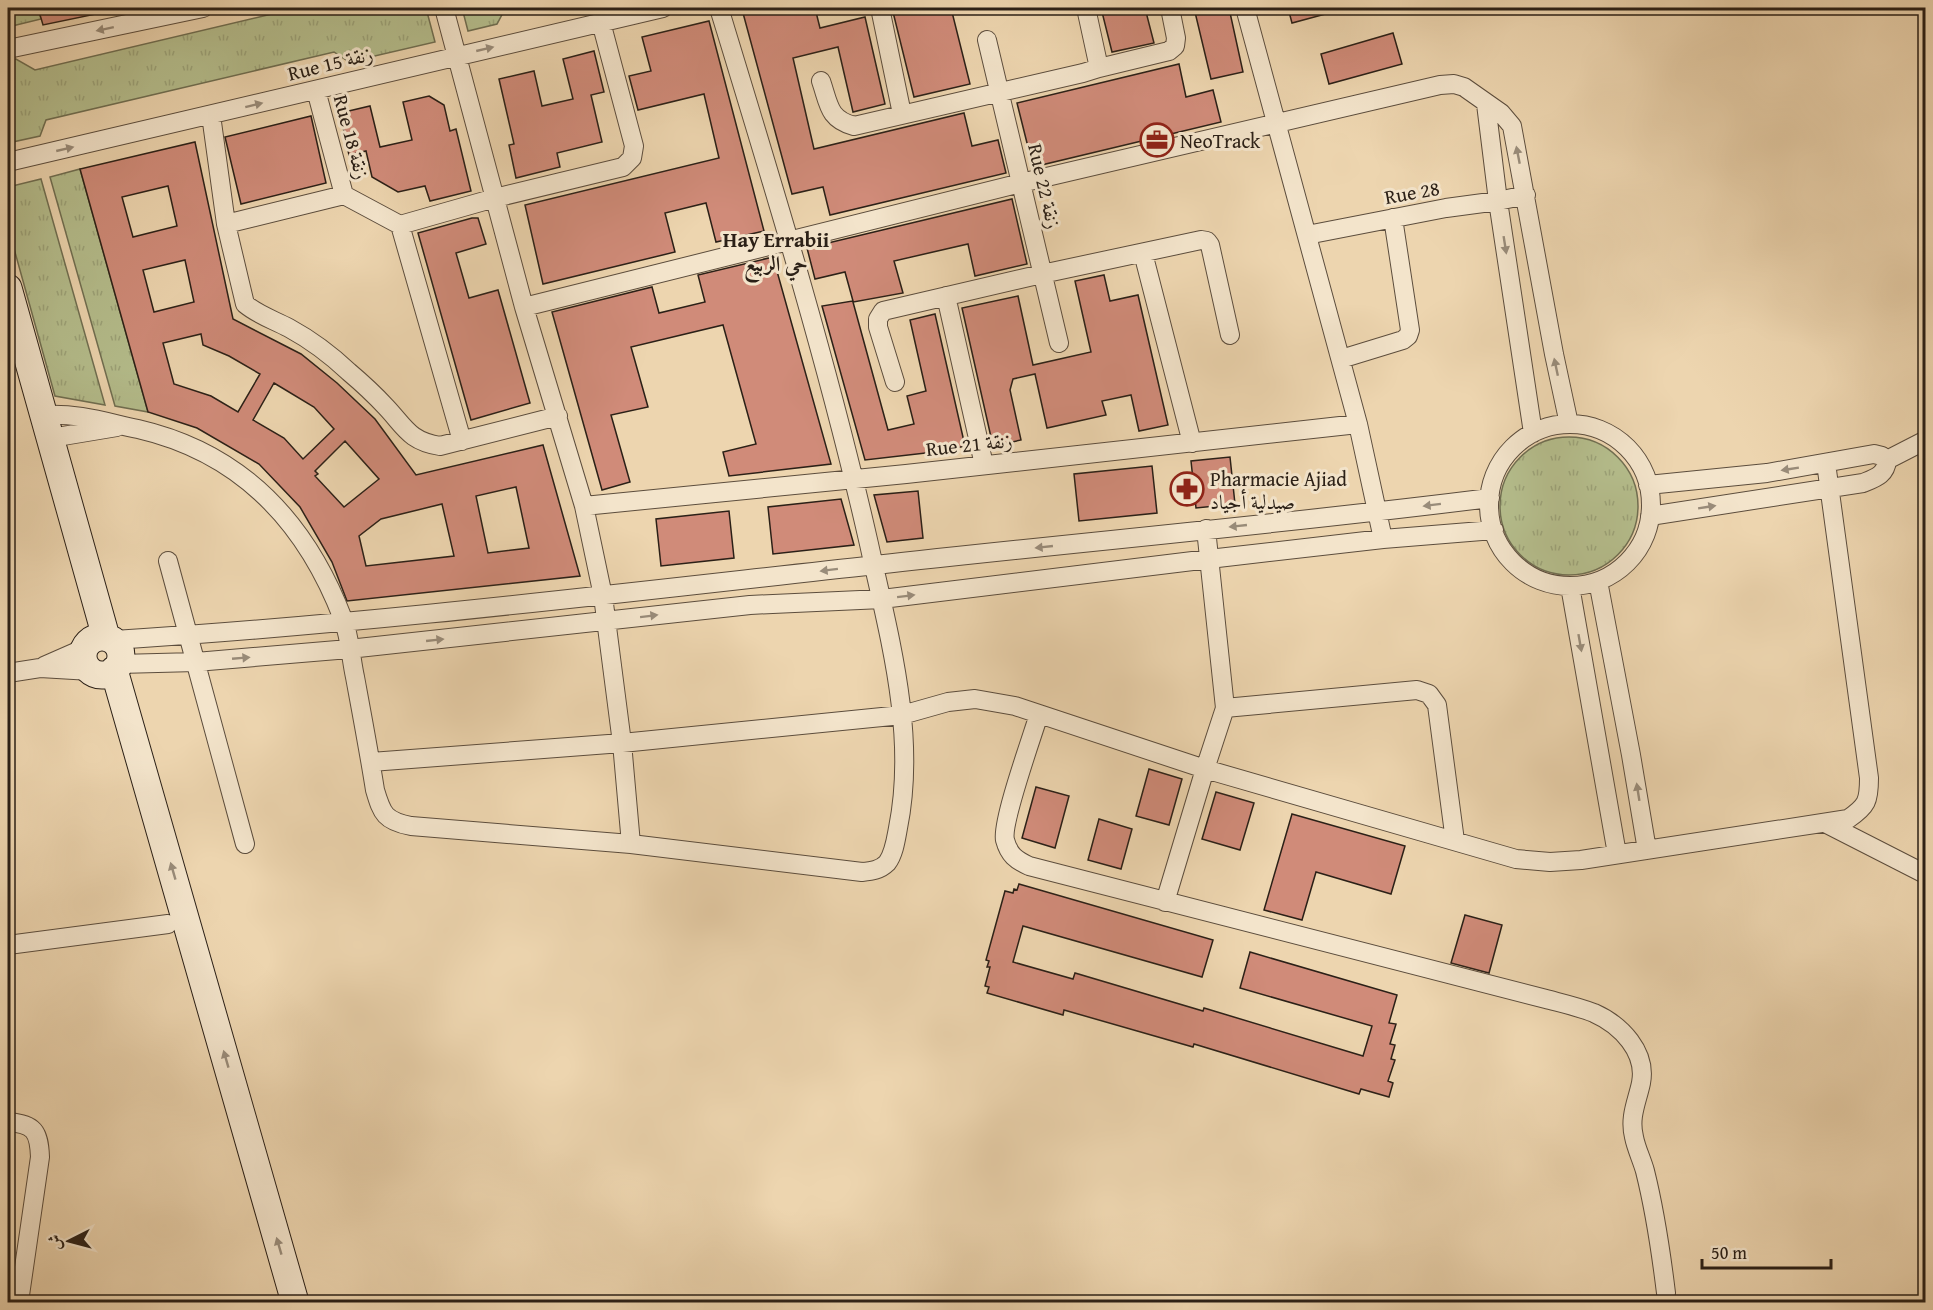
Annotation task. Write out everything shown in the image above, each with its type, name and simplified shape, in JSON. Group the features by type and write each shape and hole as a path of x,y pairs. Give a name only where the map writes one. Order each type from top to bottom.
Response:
{"main road":[{"path":"8,288 47,426 168,924 277,1302"},
{"path":"8,340 295,1302"}],"street":[{"path":"8,49 176,11 203,8"},
{"path":"444,8 524,307 584,506 607,621 622,743 631,844"},
{"name":"Rue 15 زنقة","path":"8,162 663,8"},
{"path":"47,426 125,426 165,435 203,452 237,473 270,499 294,526 317,562 344,621 375,790 385,816 395,823 631,844 862,872 877,870 888,862 895,843 904,799 902,715 882,599 854,479 789,241 720,8"},
{"path":"880,8 902,114"},
{"path":"1086,8 1091,70"},
{"path":"821,81 834,117 854,126 1169,51 1175,46 1176,38 1170,8"},
{"path":"1245,8 1358,424 1383,540"},
{"path":"226,224 344,195 400,225 495,198 623,168 632,158 634,146 632,131 601,22"},
{"name":"Rue 22 زنقة","path":"987,40 1059,343"},
{"path":"524,307 1021,183 1440,85 1454,84 1464,87 1501,113 1512,126 1569,424"},
{"name":"Rue 18 زنقة","path":"316,90 344,195"},
{"path":"1486,104 1498,201 1533,433"},
{"path":"211,115 226,224 245,304 310,340 348,371 387,408 408,433 424,444 440,446 558,416"},
{"name":"Rue 28","path":"1307,235 1526,195"},
{"path":"1341,359 1403,340 1408,336 1410,330 1393,218"},
{"path":"400,225 462,441"},
{"path":"895,382 878,327 880,314 883,311 1201,240 1207,241 1211,249 1230,335"},
{"path":"1143,253 1192,443"},
{"path":"946,296 984,465"},
{"name":"Rue 21 زنقة","path":"584,506 1358,424"},
{"path":"1569,424 1598,429 1615,438 1636,459 1648,486 1650,516 1645,535 1630,560 1615,572 1598,581 1570,586 1548,583 1527,574 1518,567 1503,550 1490,514 1493,480 1506,456 1518,443 1533,433 1569,424"},
{"path":"1887,460 1926,440"},
{"path":"1648,486 1707,480 1874,454 1887,460"},
{"path":"1650,516 1863,483 1882,473 1887,467 1887,460"},
{"path":"371,762 622,743 902,715 948,702 975,699 1015,706 1204,769 1516,859 1550,862 1581,860 1848,819 1863,809 1869,795 1868,766 1826,463"},
{"path":"8,673 102,656 189,635 603,597 873,565 1377,513 1490,498"},
{"path":"1165,902 1204,769 1225,708 1206,529"},
{"path":"102,656 196,662 350,649 750,605 882,599 1209,559 1494,530"},
{"path":"168,561 245,844"},
{"path":"1598,581 1632,755 1647,850"},
{"path":"1570,586 1617,854"},
{"path":"1225,708 1417,690 1429,694 1437,705 1455,842"},
{"path":"1039,714 1008,816 1004,837 1014,859 1029,866 1165,902 1546,999 1594,1013 1613,1024 1633,1045 1642,1064 1641,1083 1632,1118 1633,1136 1645,1171 1659,1235 1666,1293"},
{"path":"1825,823 1925,874"},
{"path":"8,945 168,924"},
{"path":"8,1122 21,1123 33,1128 39,1139 40,1157 19,1302"}],"green space":[{"path":"8,8 38,8 41,19 8,27"},
{"path":"297,8 426,8 435,42 349,62 334,52 46,120 40,136 8,143 8,61 16,59 35,70"},
{"path":"462,8 519,8 504,11 497,24 468,31"},
{"path":"80,169 148,412 115,406 50,177"},
{"path":"41,179 105,405 55,396 8,227 8,187"},
{"path":"1569,437 1595,443 1607,449 1617,458 1626,468 1632,480 1638,506 1632,532 1626,544 1617,554 1607,563 1595,569 1569,575 1543,569 1531,563 1521,554 1512,544 1506,532 1500,506 1506,480 1512,468 1521,458 1531,449 1543,443"}],"building":[{"path":"38,8 95,8 96,14 43,25"},
{"path":"766,8 815,8 820,28 865,17 885,104 853,112 838,47 793,58 814,149 964,113 972,146 998,140 1006,173 830,215 823,187 792,194 743,13"},
{"path":"892,8 951,8 970,84 914,97"},
{"path":"1101,8 1145,8 1154,43 1112,52"},
{"path":"1194,8 1229,8 1243,72 1211,79"},
{"path":"1288,8 1332,8 1333,12 1292,23"},
{"path":"709,21 764,231 716,242 706,203 665,213 675,252 543,284 525,205 719,158 704,94 638,110 629,76 651,71 642,37"},
{"path":"1393,33 1402,64 1329,84 1321,54"},
{"path":"594,51 604,92 591,95 602,142 557,153 560,167 516,178 509,145 514,144 499,79 534,71 542,106 573,99 563,59"},
{"path":"1179,64 1186,97 1213,90 1221,122 1033,167 1017,103"},
{"path":"429,96 444,105 450,131 456,129 471,191 430,201 425,186 398,192 372,177 366,151 349,155 340,113 370,106 380,147 412,140 403,102"},
{"path":"311,116 326,183 241,204 225,137"},
{"path":"195,142 233,319 301,354 337,383 375,419 416,475 543,445 580,576 347,601 332,562 300,507 259,464 197,428 148,412 80,169","holes":["168,186 177,226 133,237 122,197","185,260 194,302 154,312 143,270","201,334 203,345 229,356 260,374 238,412 211,396 174,384 163,343","274,383 314,407 334,429 303,459 284,438 253,420","345,441 379,479 344,507 315,476 318,474 315,471","516,487 529,548 488,553 476,496","442,504 454,556 366,566 359,536 381,519"]},
{"path":"1012,199 1027,264 975,276 968,244 894,261 903,293 853,302 888,430 914,424 907,396 926,391 910,320 935,314 965,446 943,451 865,460 822,306 853,301 845,272 815,279 807,248"},
{"path":"478,218 486,244 456,253 469,298 498,290 530,403 471,420 418,233"},
{"path":"773,257 831,464 729,476 723,452 756,444 723,325 631,347 648,407 611,415 630,482 602,490 552,312 652,287 659,313 705,302 698,275"},
{"path":"1104,275 1110,301 1138,295 1168,425 1139,431 1131,395 1102,401 1106,415 1047,428 1035,374 1013,379 1010,390 1021,440 993,446 962,308 1018,296 1033,365 1091,352 1075,281"},
{"path":"1230,457 1235,504 1196,508 1191,461"},
{"path":"1152,466 1157,513 1079,521 1074,474"},
{"path":"918,491 923,538 887,542 874,495"},
{"path":"841,499 854,545 773,554 768,507"},
{"path":"729,511 734,558 661,566 656,519"},
{"path":"1149,769 1182,779 1169,825 1136,816"},
{"path":"1036,787 1069,796 1055,848 1022,838"},
{"path":"1216,792 1254,803 1240,850 1202,839"},
{"path":"1292,814 1405,846 1391,894 1316,872 1302,920 1264,910"},
{"path":"1099,819 1132,829 1121,869 1088,860"},
{"path":"1019,884 1213,940 1202,977 1023,926 1013,962 1073,979 1075,973 1203,1011 1204,1008 1363,1056 1372,1026 1240,988 1250,952 1397,995 1389,1023 1396,1024 1390,1044 1395,1045 1391,1059 1395,1060 1388,1081 1393,1083 1389,1097 1361,1089 1359,1094 1194,1044 1193,1047 1064,1010 1063,1015 987,993 989,987 985,986 990,967 987,967 989,961 986,960 1005,891 1013,893"},
{"path":"1465,915 1502,925 1489,973 1451,963"}],"place":[{"name":"NeoTrack","path":"1157,140"},
{"name":"Pharmacie Ajiad صيدلية أجياد","path":"1187,489"}],"district":[{"name":"Hay Errabii حي الربيع","path":"776,251"}]}
